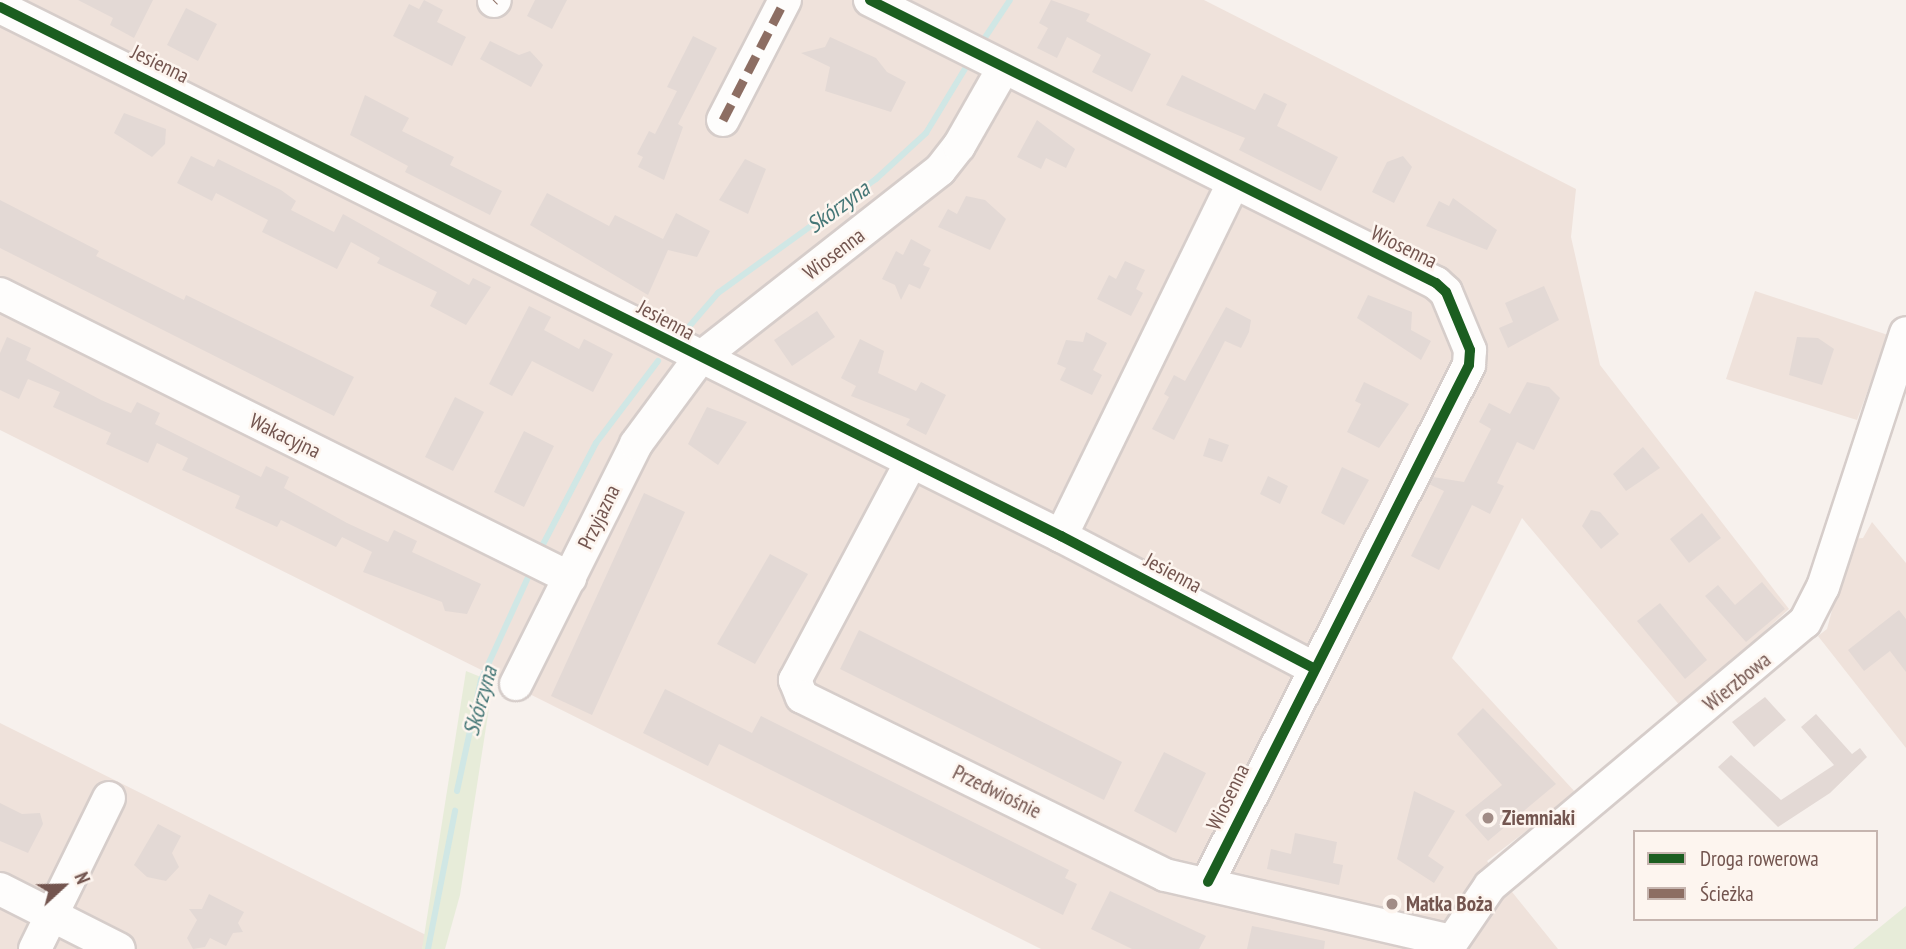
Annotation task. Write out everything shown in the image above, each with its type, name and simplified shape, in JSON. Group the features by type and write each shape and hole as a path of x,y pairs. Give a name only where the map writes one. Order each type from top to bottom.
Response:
{"street":[{"path":"723,120 785,0"},
{"name":"Wiosenna","path":"870,0 1003,69 1436,283 1446,292 1470,350 1469,365 1313,668 1208,881"},
{"name":"Jesienna","path":"0,7 699,359 1061,536 1313,668"},
{"name":"Wiosenna","path":"699,359 940,170 960,146 1003,69"},
{"path":"1061,536 1233,183"},
{"name":"Wakacyjna","path":"0,294 570,578"},
{"name":"Wierzbowa","path":"1448,945 1469,911 1518,861 1805,622 1823,587 1906,333"},
{"name":"Przyjazna","path":"516,684 636,444 699,359"},
{"name":"Przedwiośnie","path":"910,464 795,680 802,697 1166,875 1208,881 1448,945"},
{"path":"35,949 109,798"},
{"path":"0,890 119,949"}],"shaded area":[{"path":"0,0 1204,0 1576,189 1571,237 1600,365 1789,609 1681,707 1522,518 1452,658 1576,793 1487,861 1558,949 1041,949 0,430"},
{"path":"1755,291 1888,335 1857,420 1726,379"},
{"path":"1872,522 1906,563 1906,748 1818,636 1827,629 1851,539 1863,538"},
{"path":"0,723 426,935 422,949 0,949"}],"green space":[{"path":"466,671 493,682 460,895 445,949 422,949"},
{"path":"1906,906 1906,949 1853,949"}],"building":[{"path":"78,0 153,0 134,38 110,25 113,18"},
{"path":"424,0 443,10 437,22 466,37 452,66 393,36 409,4 419,9"},
{"path":"535,0 567,0 552,29 527,16"},
{"path":"1051,0 1090,14 1086,21 1151,54 1132,92 1092,72 1101,55 1067,37 1057,58 1037,48 1048,28 1039,23"},
{"path":"186,8 217,24 198,61 167,45"},
{"path":"693,36 717,48 678,124 683,127 664,180 638,167 643,157 637,154 649,131 655,134 677,91 667,87"},
{"path":"830,37 876,58 887,72 906,82 891,112 825,91 830,67 801,53 825,47"},
{"path":"490,41 519,55 530,51 543,65 531,87 480,59"},
{"path":"1182,75 1255,110 1264,93 1287,104 1277,126 1338,157 1321,191 1239,150 1245,138 1166,105"},
{"path":"365,95 409,118 402,131 454,157 450,165 502,191 490,215 405,172 408,166 350,135"},
{"path":"124,113 166,129 165,144 152,157 114,133"},
{"path":"1037,120 1075,149 1066,168 1046,158 1041,169 1017,157"},
{"path":"191,156 214,167 218,159 281,190 296,201 291,210 334,232 343,214 469,285 473,278 491,287 466,325 430,306 437,292 377,263 380,258 351,242 337,269 262,232 268,220 216,193 212,201 177,183"},
{"path":"1403,156 1412,167 1394,203 1372,192 1387,162"},
{"path":"745,159 766,169 748,214 719,200"},
{"path":"547,193 609,226 615,215 663,239 676,213 710,231 697,257 668,250 648,295 530,225"},
{"path":"966,196 985,200 1006,219 990,250 938,227 948,209 957,214"},
{"path":"1453,198 1497,230 1487,250 1426,226 1439,201 1449,206"},
{"path":"0,200 99,251 96,256 184,300 186,295 354,377 334,416 0,248"},
{"path":"911,239 931,250 923,265 930,268 920,289 909,284 901,300 895,285 882,279 896,251 903,255"},
{"path":"1125,261 1145,270 1136,289 1143,293 1131,316 1097,299 1109,275 1116,279"},
{"path":"1544,286 1559,320 1508,348 1499,328 1513,322 1505,303"},
{"path":"1368,295 1412,312 1411,330 1431,341 1421,360 1357,318"},
{"path":"529,306 551,317 544,330 579,349 584,339 613,354 593,392 532,361 512,396 489,384"},
{"path":"1226,307 1251,320 1249,332 1241,348 1225,341 1174,440 1152,429 1169,397 1164,394 1174,375 1185,381"},
{"path":"817,311 835,337 792,366 774,340"},
{"path":"1086,332 1107,343 1093,370 1102,375 1092,395 1060,380 1066,368 1057,364 1066,340 1083,342"},
{"path":"7,337 31,348 26,360 101,400 131,413 137,402 160,413 155,424 261,477 266,466 289,477 284,488 347,523 388,542 394,530 417,541 412,552 481,584 467,614 445,611 442,602 363,572 372,552 342,537 336,547 281,520 277,527 235,508 240,496 182,470 188,458 157,443 148,463 106,444 111,433 53,407 60,392 28,379 19,399 0,390 0,353"},
{"path":"1797,337 1818,338 1834,349 1822,385 1789,375"},
{"path":"860,339 884,351 878,373 916,391 921,382 946,395 926,435 906,425 910,419 851,396 856,386 841,378"},
{"path":"1364,382 1409,404 1379,448 1347,432 1361,404 1355,401"},
{"path":"1527,382 1549,387 1560,398 1534,450 1517,442 1497,483 1504,486 1490,514 1472,505 1439,570 1411,556 1444,491 1429,484 1433,477 1464,482 1491,429 1479,422 1489,403 1510,414"},
{"path":"455,397 484,412 453,471 425,457"},
{"path":"707,407 747,422 718,465 688,444"},
{"path":"524,431 554,446 524,507 494,492"},
{"path":"1209,438 1229,445 1222,462 1203,456"},
{"path":"1643,447 1660,468 1626,491 1613,474"},
{"path":"1342,467 1369,480 1344,525 1321,513"},
{"path":"1268,476 1288,486 1280,504 1260,494"},
{"path":"644,493 685,512 592,715 551,696"},
{"path":"1591,510 1600,512 1619,534 1601,549 1582,526"},
{"path":"1702,513 1721,538 1689,563 1670,539"},
{"path":"770,554 808,574 755,664 717,644"},
{"path":"1762,582 1785,609 1746,642 1705,596 1718,585 1735,605"},
{"path":"1660,603 1707,660 1685,679 1637,621"},
{"path":"1899,610 1906,619 1906,672 1890,651 1864,671 1848,650"},
{"path":"859,630 1122,762 1104,800 840,669"},
{"path":"665,689 752,733 761,716 1069,870 1065,878 1077,884 1063,915 719,744 708,766 643,733"},
{"path":"1765,697 1786,720 1754,747 1732,722"},
{"path":"1483,708 1556,784 1488,841 1465,815 1502,785 1457,734"},
{"path":"1816,714 1852,754 1860,748 1867,757 1830,793 1778,827 1718,767 1731,755 1781,800 1834,765 1801,727"},
{"path":"1164,752 1206,773 1176,833 1134,811"},
{"path":"1414,791 1455,811 1428,856 1444,867 1434,883 1397,859"},
{"path":"0,803 22,814 40,813 43,824 28,853 0,841"},
{"path":"158,824 181,836 172,853 179,867 166,881 147,877 134,865"},
{"path":"1295,833 1337,842 1333,863 1343,865 1339,885 1267,869 1271,849 1291,854"},
{"path":"1110,891 1206,936 1199,949 1132,949 1091,929"},
{"path":"209,894 244,912 238,923 243,932 233,933 226,946 210,938 205,947 193,949 187,938 197,920 189,909 202,909"},
{"path":"1252,926 1325,941 1324,949 1247,949"}],"waterway":[{"name":"Skórzyna","path":"982,42 1010,0"},
{"name":"Skórzyna","path":"687,329 718,293 876,179 926,133 968,64"},
{"name":"Skórzyna","path":"539,552 596,443 658,361"},
{"name":"Skórzyna","path":"457,791 481,680 529,575"},
{"name":"Skórzyna","path":"428,949 455,811"}],"marked path":[{"path":"723,120 785,0"}],"cycle path":[{"path":"870,0 1436,283 1446,292 1470,350 1469,365 1208,882"},
{"path":"0,7 1061,536 1313,668"}],"place":[{"name":"Ziemniaki","path":"1488,818"},
{"name":"Matka Boża","path":"1392,904"}]}
